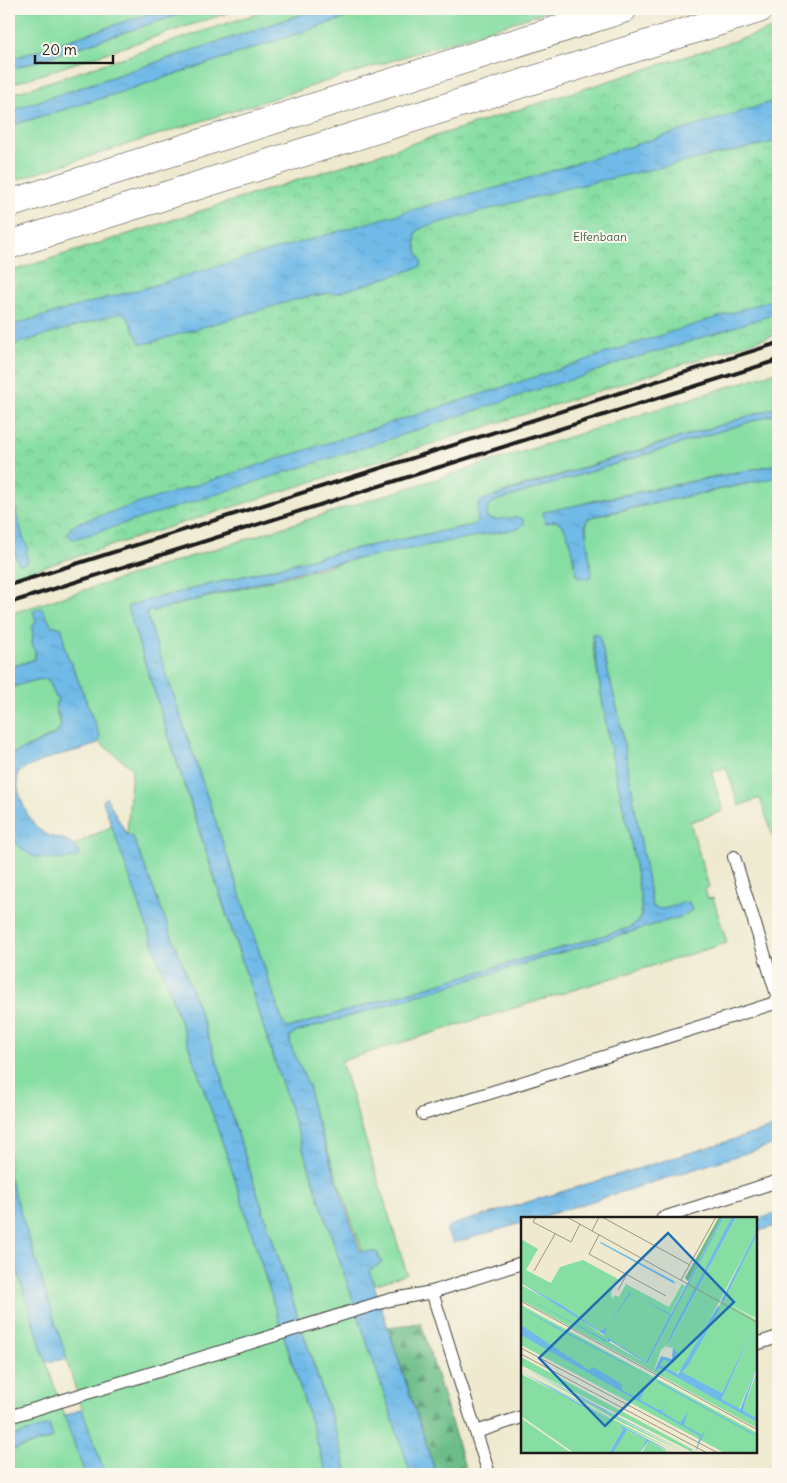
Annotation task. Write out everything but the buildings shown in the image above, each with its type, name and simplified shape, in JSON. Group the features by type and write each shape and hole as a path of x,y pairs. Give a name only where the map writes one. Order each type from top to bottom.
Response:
{"highway":[{"path":"9,204 624,9"},
{"path":"9,246 759,9"}],"lane":[{"path":"734,857 778,998"},
{"path":"423,1114 778,1002"},
{"path":"666,1217 778,1181"},
{"path":"9,1417 389,1300 432,1292 521,1263"},
{"path":"432,1292 489,1474"},
{"path":"757,1344 778,1336"},
{"path":"476,1432 521,1417"}],"green space":[{"path":"9,9 163,9 9,60"},
{"path":"196,9 239,9 9,85 9,70"},
{"path":"271,9 318,9 9,111 9,95"},
{"path":"372,9 555,9 9,182 9,126 112,95"},
{"name":"Elfenbaan","path":"778,27 778,334 9,578 9,272"},
{"path":"778,371 778,407 504,492 477,509 477,520 473,525 343,551 148,600 127,607 411,1474 347,1474 338,1438 225,1095 223,1079 182,962 136,844 127,835 132,768 99,742 100,737 66,652 64,635 51,625 42,608 32,627 35,659 9,668 9,614"},
{"path":"778,413 778,464 587,502 545,522 557,521 565,529 570,541 574,566 587,548 586,521 592,517 778,477 778,852 760,798 739,806 726,767 711,771 723,811 690,822 709,887 705,889 708,899 713,898 727,943 341,1061 407,1274 374,1285 311,1103 310,1089 290,1044 290,1036 296,1032 683,916 675,906 661,910 652,906 619,716 599,635 592,634 593,646 609,742 632,848 641,901 641,918 629,928 288,1028 283,1023 146,613 517,517 502,520 491,519 487,517 489,505"},
{"path":"48,679 58,702 55,709 61,725 58,732 9,756 9,688 36,680"},
{"path":"112,826 231,1167 327,1474 105,1474 82,1409 9,1176 9,832 11,837 77,857 79,854 74,845"},
{"path":"9,1244 46,1362 85,1474 9,1474 9,1451 53,1438 49,1426 9,1438"},
{"path":"421,1323 467,1474 436,1474 388,1327"}],"water":[{"path":"163,9 196,9 9,70 9,60"},
{"path":"318,9 372,9 112,95 9,126 9,111"},
{"path":"778,100 778,141 564,189 424,227 417,231 415,239 417,251 422,262 420,267 335,294 301,298 149,343 140,344 128,317 120,313 9,346 9,326 437,203 500,187"},
{"path":"778,298 778,313 626,360 581,377 88,535 73,539 68,535 70,528 80,522"},
{"path":"778,407 778,413 497,501 489,506 487,518 496,520 514,517 523,519 524,524 520,528 324,565 146,613 283,1023 288,1028 629,928 641,918 641,901 632,848 609,742 592,634 598,633 599,635 619,716 652,906 661,909 689,902 692,910 683,916 296,1032 290,1036 290,1044 310,1089 311,1103 360,1251 377,1252 382,1263 369,1270 436,1474 411,1474 329,1229 127,607 148,600 343,551 473,525 477,522 478,505 482,500"},
{"path":"778,464 778,477 588,518 585,525 592,575 589,578 578,578 569,539 562,525 557,521 545,523 543,512"},
{"path":"9,495 12,497 28,548 26,552 28,562 19,565 9,531"},
{"path":"42,608 51,625 62,628 67,654 100,737 99,742 81,750 62,754 18,772 18,789 24,807 34,824 46,834 65,840 76,848 79,854 77,857 67,859 35,857 24,851 9,832 9,756 54,735 58,732 61,725 55,703 58,702 48,679 36,680 9,688 9,668 35,659 32,627 36,622 33,611"},
{"path":"106,797 127,835 132,836 136,844 182,962 223,1079 225,1095 338,1439 347,1474 327,1474 231,1167 103,801"},
{"path":"778,1126 778,1143 541,1217 521,1217 521,1223 453,1243 446,1230 449,1226"},
{"path":"9,1176 67,1359 46,1362 9,1244"},
{"path":"778,1213 778,1225 757,1232 757,1220"},
{"path":"82,1409 105,1474 85,1474 64,1416"},
{"path":"49,1425 53,1438 9,1451 9,1438"}],"railway":[{"path":"9,585 778,343"},
{"path":"9,603 778,360"}]}
